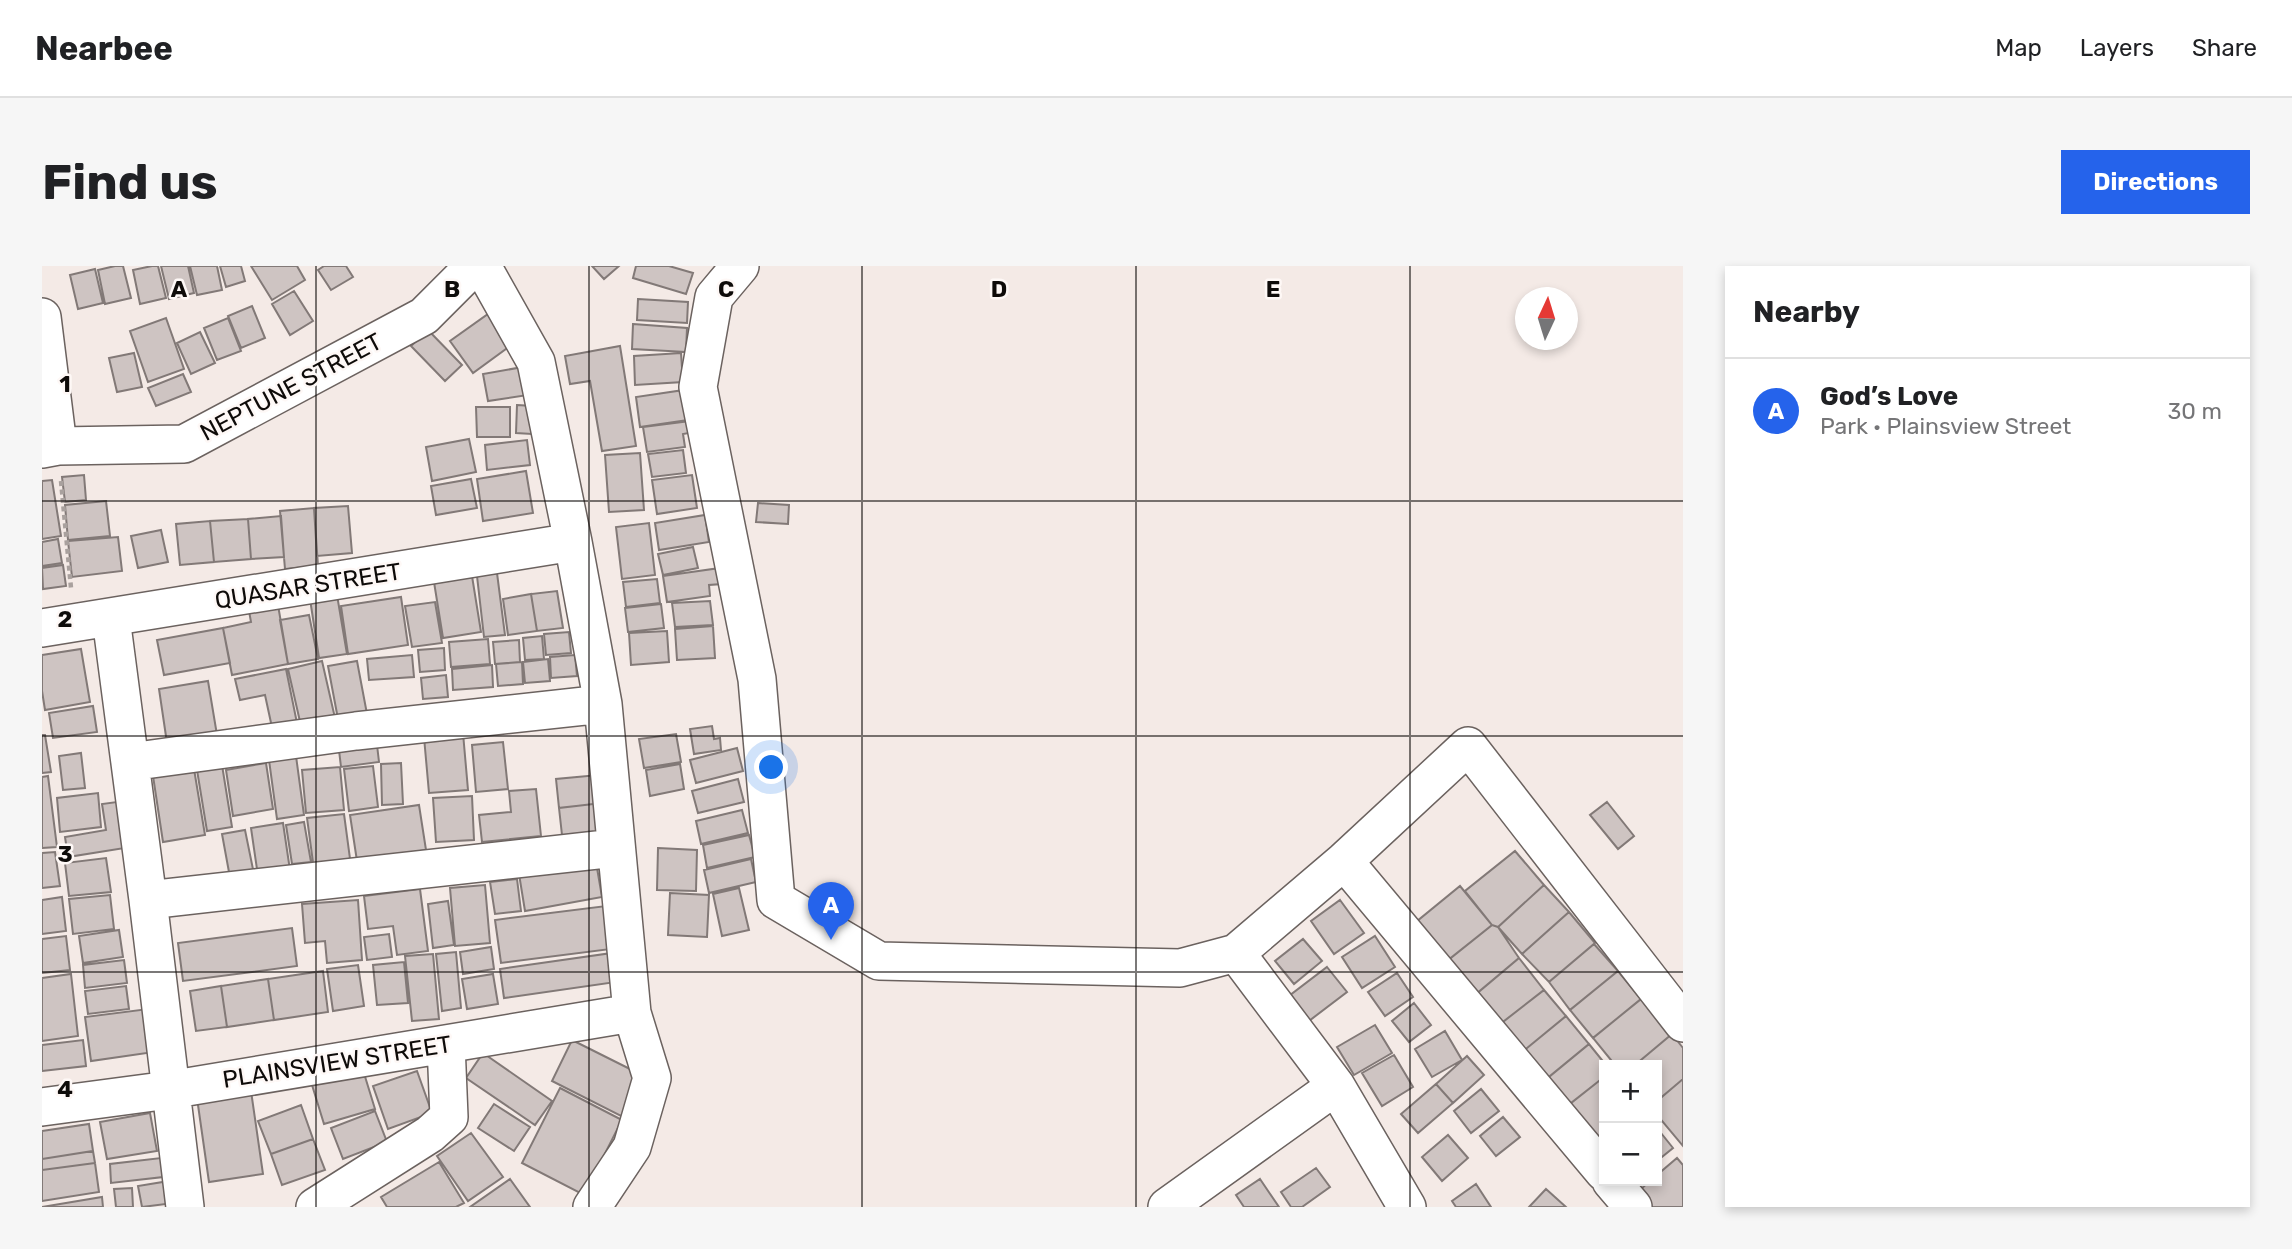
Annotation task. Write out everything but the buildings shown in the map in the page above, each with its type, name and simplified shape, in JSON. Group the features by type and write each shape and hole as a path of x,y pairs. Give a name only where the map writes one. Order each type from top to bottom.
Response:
{"street":[{"name":"NEPTUNE STREET","path":"50,448 184,444 424,316 474,266"},
{"path":"482,266 536,362 603,704 632,1013 652,1078 632,1147 592,1207"},
{"path":"740,266 714,297 698,387 757,679 776,900 880,961 1180,968 1236,953 1344,861 1468,746 1683,1023"},
{"path":"42,317 50,448"},
{"name":"QUASAR STREET","path":"58,626 573,542"},
{"path":"111,618 185,1207"},
{"path":"130,762 356,731 603,704"},
{"path":"148,900 615,848"},
{"path":"1344,861 1599,1166"},
{"path":"1236,953 1336,1086 1407,1207"},
{"name":"PLAINSVIEW STREET","path":"42,1107 169,1090 632,1013"},
{"path":"315,1207 430,1134 449,1117 446,1044"},
{"path":"1167,1207 1204,1194 1336,1086"},
{"path":"1615,1186 1633,1207"}],"path":[{"path":"50,448 58,626"}],"place":[{"name":"God’s Love","path":"831,940"}]}
